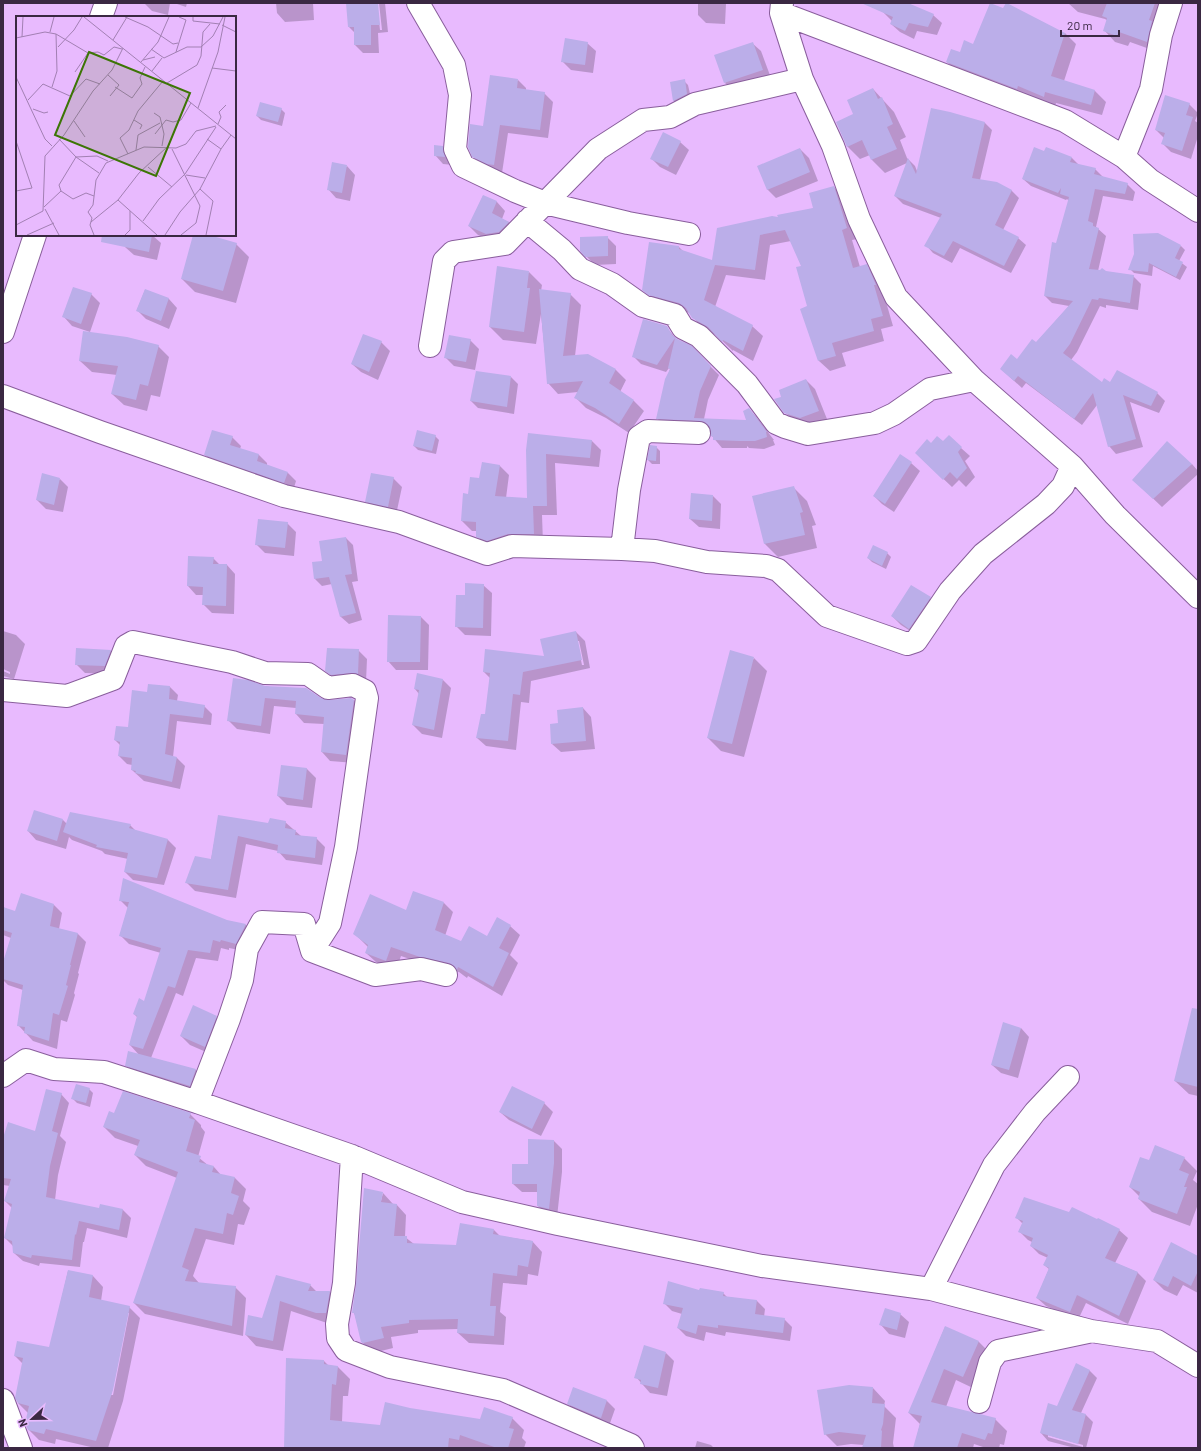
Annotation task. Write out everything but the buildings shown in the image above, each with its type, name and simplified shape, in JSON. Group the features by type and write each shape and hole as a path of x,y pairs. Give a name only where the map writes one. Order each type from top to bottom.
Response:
{"street":[{"path":"101,16 106,3"},
{"path":"418,3 454,65 460,95 455,149 463,166 515,191 545,203 628,223 689,234"},
{"path":"1124,158 1151,89 1161,35 1171,3"},
{"path":"782,8 1065,122 1124,158 1150,180 1198,211"},
{"path":"782,8 802,79 833,146 859,219 896,297 974,380 1072,466 1115,515 1198,597"},
{"path":"430,346 444,261 453,252 505,244 598,149 643,120 670,117 695,104 802,79"},
{"path":"527,221 562,250 580,269 612,284 643,306 675,315 683,328 699,336 747,384 776,423 785,427 808,434 875,423 894,414 930,388 974,380"},
{"path":"3,332 35,236"},
{"path":"3,396 100,432 284,496 399,522 487,554 512,546 622,549 654,551 707,562 766,566 778,570 827,616 907,644 916,640 950,591 983,554 1050,500 1063,486 1072,466"},
{"path":"622,549 629,490 640,437 648,431 699,433"},
{"path":"3,690 68,696 114,679 126,646 133,642 232,662 265,672 308,674 328,688 353,685 365,691 367,698 346,847 330,923 312,950"},
{"path":"197,1102 240,987 247,949 262,922 304,924 312,950"},
{"path":"312,950 375,975 421,969 446,975"},
{"path":"3,1076 26,1060 54,1069 104,1072 197,1102 352,1156 462,1202 543,1221 762,1266 930,1289 1092,1331 1157,1341 1198,1366"},
{"path":"930,1289 994,1165 1035,1112 1068,1078"},
{"path":"352,1156 344,1283 337,1324 338,1338 346,1350 390,1367 503,1390 631,1445 633,1448"},
{"path":"979,1402 990,1362 998,1351 1092,1331"},
{"path":"3,1400 21,1448"}]}
